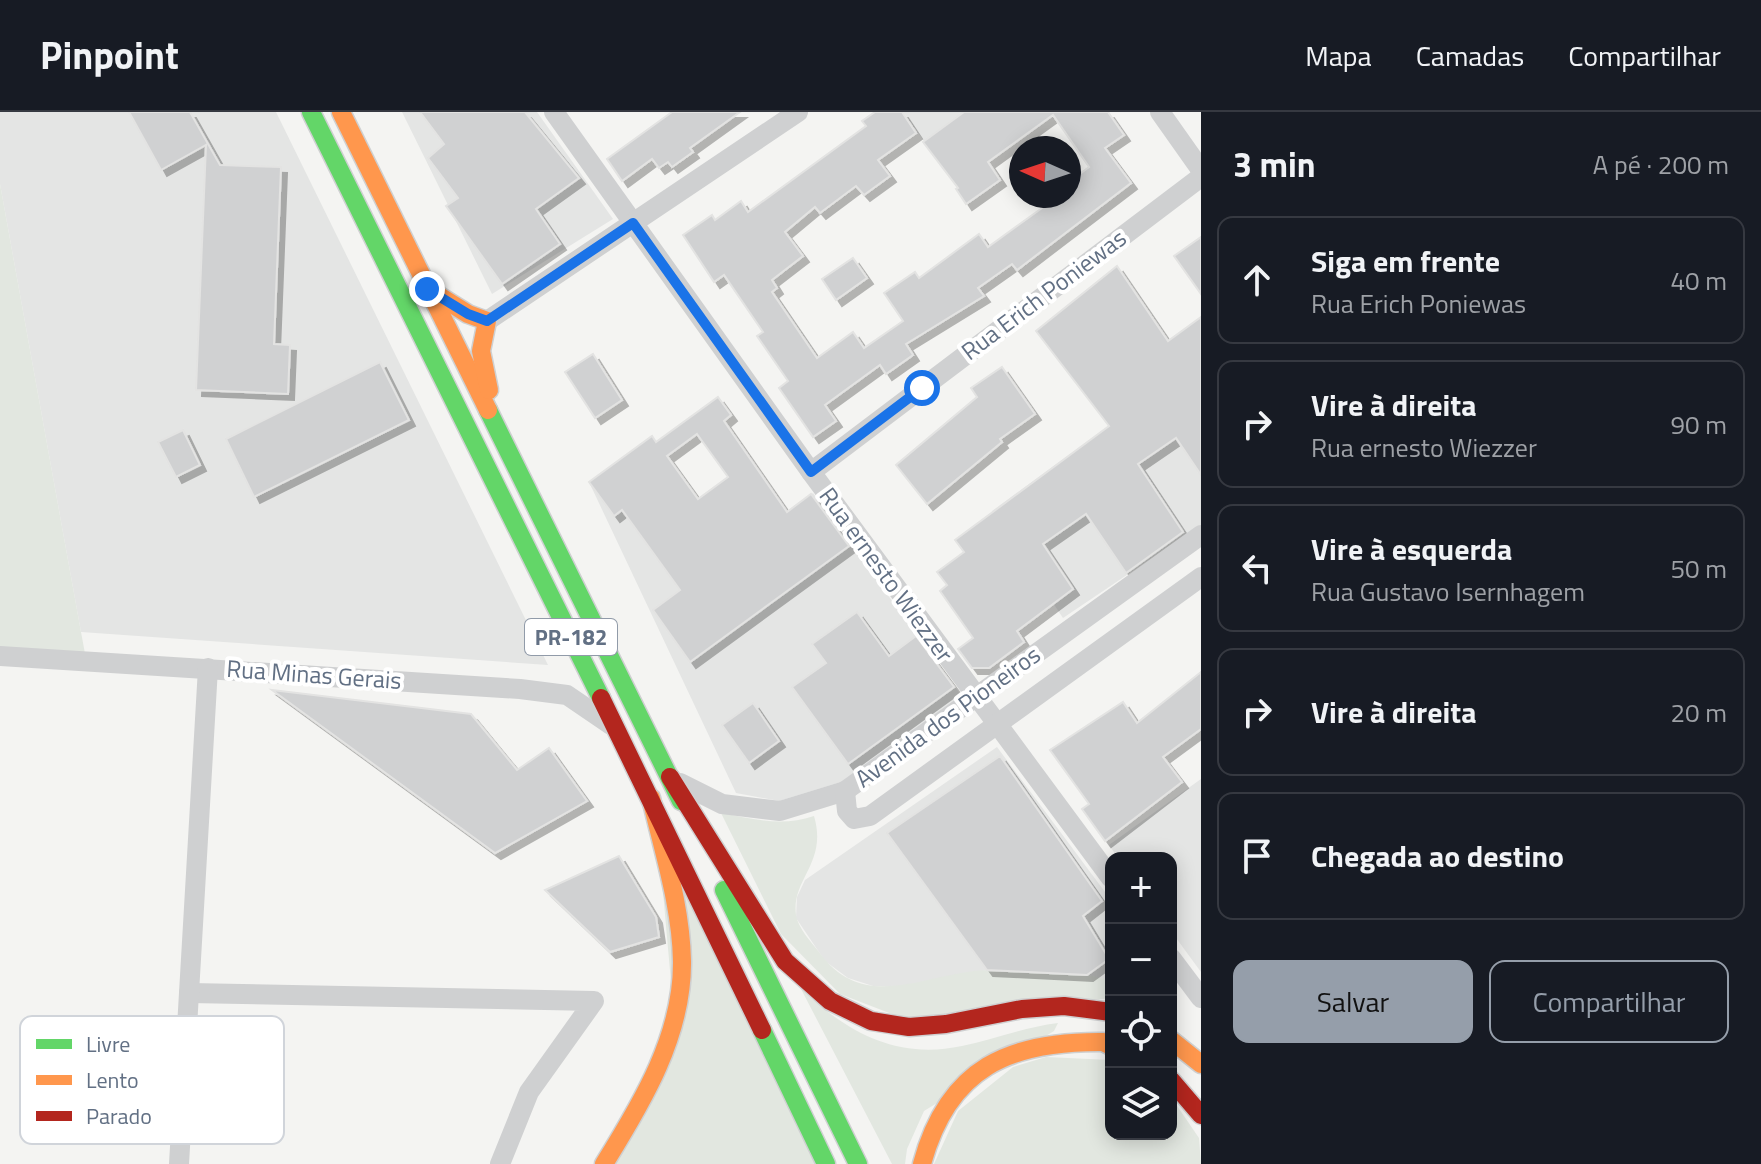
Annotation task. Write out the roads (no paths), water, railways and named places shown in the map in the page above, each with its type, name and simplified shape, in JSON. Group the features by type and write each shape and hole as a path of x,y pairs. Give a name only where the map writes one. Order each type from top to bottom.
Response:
{"main road":[{"name":"PR-182","path":"311,112 651,798 826,1164"},
{"name":"PR-182","path":"341,112 670,777 785,961 804,981 847,1013 901,1028 922,1029 1037,1008 1105,1012"},
{"path":"427,289 468,314 487,321 481,351 496,428"},
{"path":"670,777 858,1164"},
{"path":"604,1164 637,1112 661,1062 680,986 680,931 651,798"},
{"path":"922,1164 928,1134 946,1106 968,1080 989,1063 1047,1043 1105,1043"},
{"path":"1177,1045 1201,1064"},
{"path":"1177,1087 1201,1115"}],"street":[{"name":"Rua ernesto Wiezzer","path":"554,112 811,472 1105,870"},
{"path":"487,321 798,112"},
{"path":"1160,112 1201,170"},
{"name":"Rua Erich Poniewas","path":"811,472 1201,177"},
{"name":"Avenida dos Pioneiros","path":"670,777 722,804 780,811 845,791 1201,535"},
{"path":"845,791 847,811 854,819 861,820 1201,577"},
{"path":"1128,588 1147,616"},
{"name":"Rua Minas Gerais","path":"0,656 567,695 617,730"},
{"path":"188,1016 208,668"},
{"path":"1177,966 1201,998"},
{"path":"189,993 594,1001 529,1092 500,1164"},
{"path":"179,1164 180,1144"}]}
